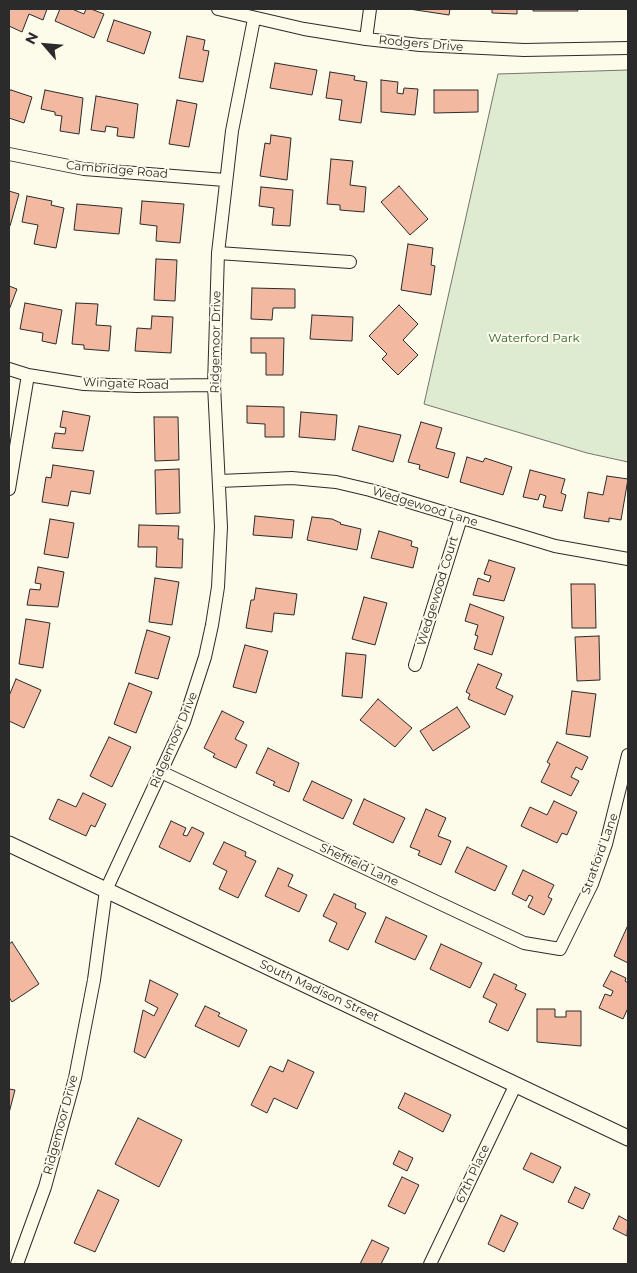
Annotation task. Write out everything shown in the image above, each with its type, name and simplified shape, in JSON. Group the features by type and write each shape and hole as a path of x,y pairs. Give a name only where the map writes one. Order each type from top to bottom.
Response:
{"street":[{"name":"Rodgers Drive","path":"218,9 254,19 366,39 461,48 524,50 628,48"},
{"path":"366,39 370,9"},
{"name":"Ridgemoor Drive","path":"16,1264 45,1187 75,1078 94,980 106,890 184,722 195,692 212,625 220,556 220,481 214,385 218,253 225,180 254,19"},
{"name":"Cambridge Road","path":"9,154 84,169 225,180"},
{"path":"218,253 350,262"},
{"name":"Wingate Road","path":"9,369 28,375 112,386 214,385"},
{"path":"9,489 28,375"},
{"name":"Wedgewood Lane","path":"220,481 292,478 336,482 370,490 555,546 628,559"},
{"name":"Wedgewood Court","path":"415,665 460,518"},
{"name":"Stratford Lane","path":"560,949 592,884 619,801 628,755"},
{"name":"Sheffield Lane","path":"161,772 524,943 560,949"},
{"name":"South Madison Street","path":"9,844 628,1138"},
{"name":"67th Place","path":"430,1264 516,1084"}],"green space":[{"name":"Waterford Park","path":"628,70 628,462 587,453 424,404 498,74"}],"building":[{"path":"9,9 47,9 43,20 29,14 22,32 9,26"},
{"path":"60,9 72,9 84,14 86,9 91,9 104,14 94,38 55,21"},
{"path":"409,9 450,9 449,15"},
{"path":"492,9 517,9 517,14 492,13"},
{"path":"533,9 577,9 578,11 533,11"},
{"path":"114,20 151,32 144,54 107,41"},
{"path":"187,36 205,40 203,50 209,51 203,82 179,78"},
{"path":"275,63 317,70 312,95 270,88"},
{"path":"330,72 355,76 354,80 367,82 361,123 339,120 342,100 326,98"},
{"path":"381,80 398,82 397,93 403,94 404,88 418,89 415,115 381,112"},
{"path":"45,90 83,98 79,134 60,131 62,116 55,115 55,112 41,109"},
{"path":"434,90 478,90 478,112 434,113"},
{"path":"9,91 32,97 24,123 9,118"},
{"path":"96,96 138,104 134,138 117,136 118,128 106,126 105,132 91,130"},
{"path":"177,100 197,104 189,147 169,144"},
{"path":"271,135 291,138 287,180 260,176 265,143 270,144"},
{"path":"331,159 353,161 350,185 366,187 364,212 340,210 340,205 327,204"},
{"path":"399,186 428,219 410,235 381,202"},
{"path":"261,187 293,190 290,226 272,225 274,208 259,206"},
{"path":"9,191 19,194 10,226 9,226"},
{"path":"27,196 52,201 51,205 64,208 56,248 34,244 38,225 22,222"},
{"path":"142,201 184,204 180,243 156,241 157,226 140,224"},
{"path":"77,204 122,208 119,234 74,230"},
{"path":"408,244 433,248 431,265 435,266 431,295 401,290"},
{"path":"156,259 177,260 175,301 154,300"},
{"path":"9,286 17,289 9,310"},
{"path":"252,288 295,289 295,308 273,308 272,320 251,319"},
{"path":"25,303 62,310 56,344 42,341 43,333 20,329"},
{"path":"76,303 98,304 96,325 111,326 109,351 84,349 84,345 72,344"},
{"path":"399,305 418,324 403,340 418,355 398,375 382,359 387,354 369,336"},
{"path":"312,315 353,317 352,341 310,339"},
{"path":"152,316 173,317 171,353 135,351 137,328 151,329"},
{"path":"251,338 284,338 283,375 266,375 266,353 251,353"},
{"path":"247,406 284,407 284,437 265,437 265,424 247,423"},
{"path":"63,411 90,416 83,451 52,448 55,433 65,434 66,428 60,427"},
{"path":"301,412 337,415 335,440 299,437"},
{"path":"154,417 178,417 179,460 155,461"},
{"path":"421,422 442,428 436,448 455,453 448,478 419,469 420,465 408,462"},
{"path":"359,426 401,435 393,462 352,450"},
{"path":"467,457 483,462 485,458 512,467 503,495 460,482"},
{"path":"53,465 94,471 90,494 71,491 68,506 42,502 46,477 51,478"},
{"path":"179,469 180,513 156,514 155,470"},
{"path":"530,470 565,479 561,493 566,495 562,511 543,507 546,496 540,494 538,500 523,497"},
{"path":"607,476 628,479 621,520 609,518 609,522 584,518 588,492 603,495"},
{"path":"255,516 294,520 292,538 253,535"},
{"path":"312,517 332,519 340,524 361,529 357,550 307,540"},
{"path":"50,519 74,523 68,558 44,554"},
{"path":"139,525 179,526 178,539 183,539 182,568 156,567 157,547 138,547"},
{"path":"379,531 412,541 411,546 418,548 413,568 371,558"},
{"path":"489,560 515,568 504,601 473,595 478,578 489,582 491,576 484,574"},
{"path":"38,567 64,572 58,607 27,605 30,589 40,590 41,584 35,583"},
{"path":"155,578 179,582 172,625 149,622"},
{"path":"571,584 595,584 596,628 572,628"},
{"path":"256,588 297,594 294,615 274,613 272,632 246,628 251,600 254,600"},
{"path":"364,597 387,603 375,645 352,639"},
{"path":"470,604 504,617 492,655 474,649 478,636 475,635 478,625 465,621"},
{"path":"26,619 50,623 43,668 19,664"},
{"path":"147,630 170,637 158,679 135,673"},
{"path":"599,636 600,680 577,681 575,637"},
{"path":"245,645 268,651 256,693 233,687"},
{"path":"346,653 366,655 362,698 342,696"},
{"path":"478,664 502,674 496,688 513,696 505,715 468,699 470,694 466,692"},
{"path":"16,679 41,690 24,728 9,721 9,696"},
{"path":"129,683 152,692 136,733 114,724"},
{"path":"572,691 596,694 590,737 566,734"},
{"path":"378,699 412,728 395,747 360,720"},
{"path":"457,707 470,727 433,751 420,731"},
{"path":"222,711 244,722 235,739 247,745 236,768 213,757 215,754 204,748"},
{"path":"109,737 131,747 112,787 90,776"},
{"path":"557,742 588,757 582,770 576,767 571,777 579,781 571,796 541,782 550,764 547,762"},
{"path":"268,748 299,763 289,792 273,785 275,782 256,773"},
{"path":"312,781 352,800 343,819 303,800"},
{"path":"83,793 106,804 95,827 91,825 86,836 49,819 58,799 76,807"},
{"path":"364,799 405,818 393,843 353,824"},
{"path":"554,801 577,812 567,835 562,833 557,843 521,826 530,807 547,815"},
{"path":"426,809 446,818 438,836 451,841 441,865 418,855 420,851 410,847"},
{"path":"171,821 186,828 183,835 187,836 192,827 204,833 190,862 159,847"},
{"path":"224,842 246,852 245,856 256,861 238,898 219,889 227,871 213,864"},
{"path":"467,847 507,866 495,891 455,872"},
{"path":"278,868 293,875 288,886 307,895 299,912 265,896"},
{"path":"523,870 554,885 548,897 552,899 544,915 528,907 533,897 529,895 526,901 512,894"},
{"path":"334,894 356,904 355,908 366,913 348,950 329,941 337,923 323,916"},
{"path":"386,917 427,936 415,960 375,942"},
{"path":"628,925 628,963 614,956"},
{"path":"12,942 39,984 12,1002 9,997 9,944"},
{"path":"441,944 482,963 470,988 430,969"},
{"path":"611,971 626,978 625,981 628,983 628,1008 623,1019 599,1008 605,994 611,996 613,991 603,986"},
{"path":"494,974 517,985 515,989 526,994 508,1031 489,1022 497,1004 483,997"},
{"path":"150,980 178,994 145,1058 134,1052 143,1010 154,1016 158,1008 145,1001"},
{"path":"205,1006 220,1013 218,1016 247,1030 239,1047 195,1026"},
{"path":"537,1009 555,1009 555,1017 566,1017 566,1011 581,1011 581,1046 537,1042"},
{"path":"288,1060 314,1072 297,1109 274,1098 267,1113 251,1105 270,1066 283,1072"},
{"path":"9,1089 15,1090 9,1113"},
{"path":"405,1093 451,1115 443,1132 398,1108"},
{"path":"138,1118 182,1140 159,1187 115,1164"},
{"path":"399,1151 413,1158 407,1171 393,1164"},
{"path":"531,1153 561,1167 553,1183 523,1169"},
{"path":"402,1177 419,1185 405,1214 388,1206"},
{"path":"575,1187 590,1194 583,1209 568,1202"},
{"path":"98,1190 119,1200 95,1252 74,1243"},
{"path":"501,1215 518,1223 504,1252 488,1244"},
{"path":"619,1216 628,1221 627,1236 613,1229"},
{"path":"372,1240 389,1248 381,1264 360,1264"}]}
